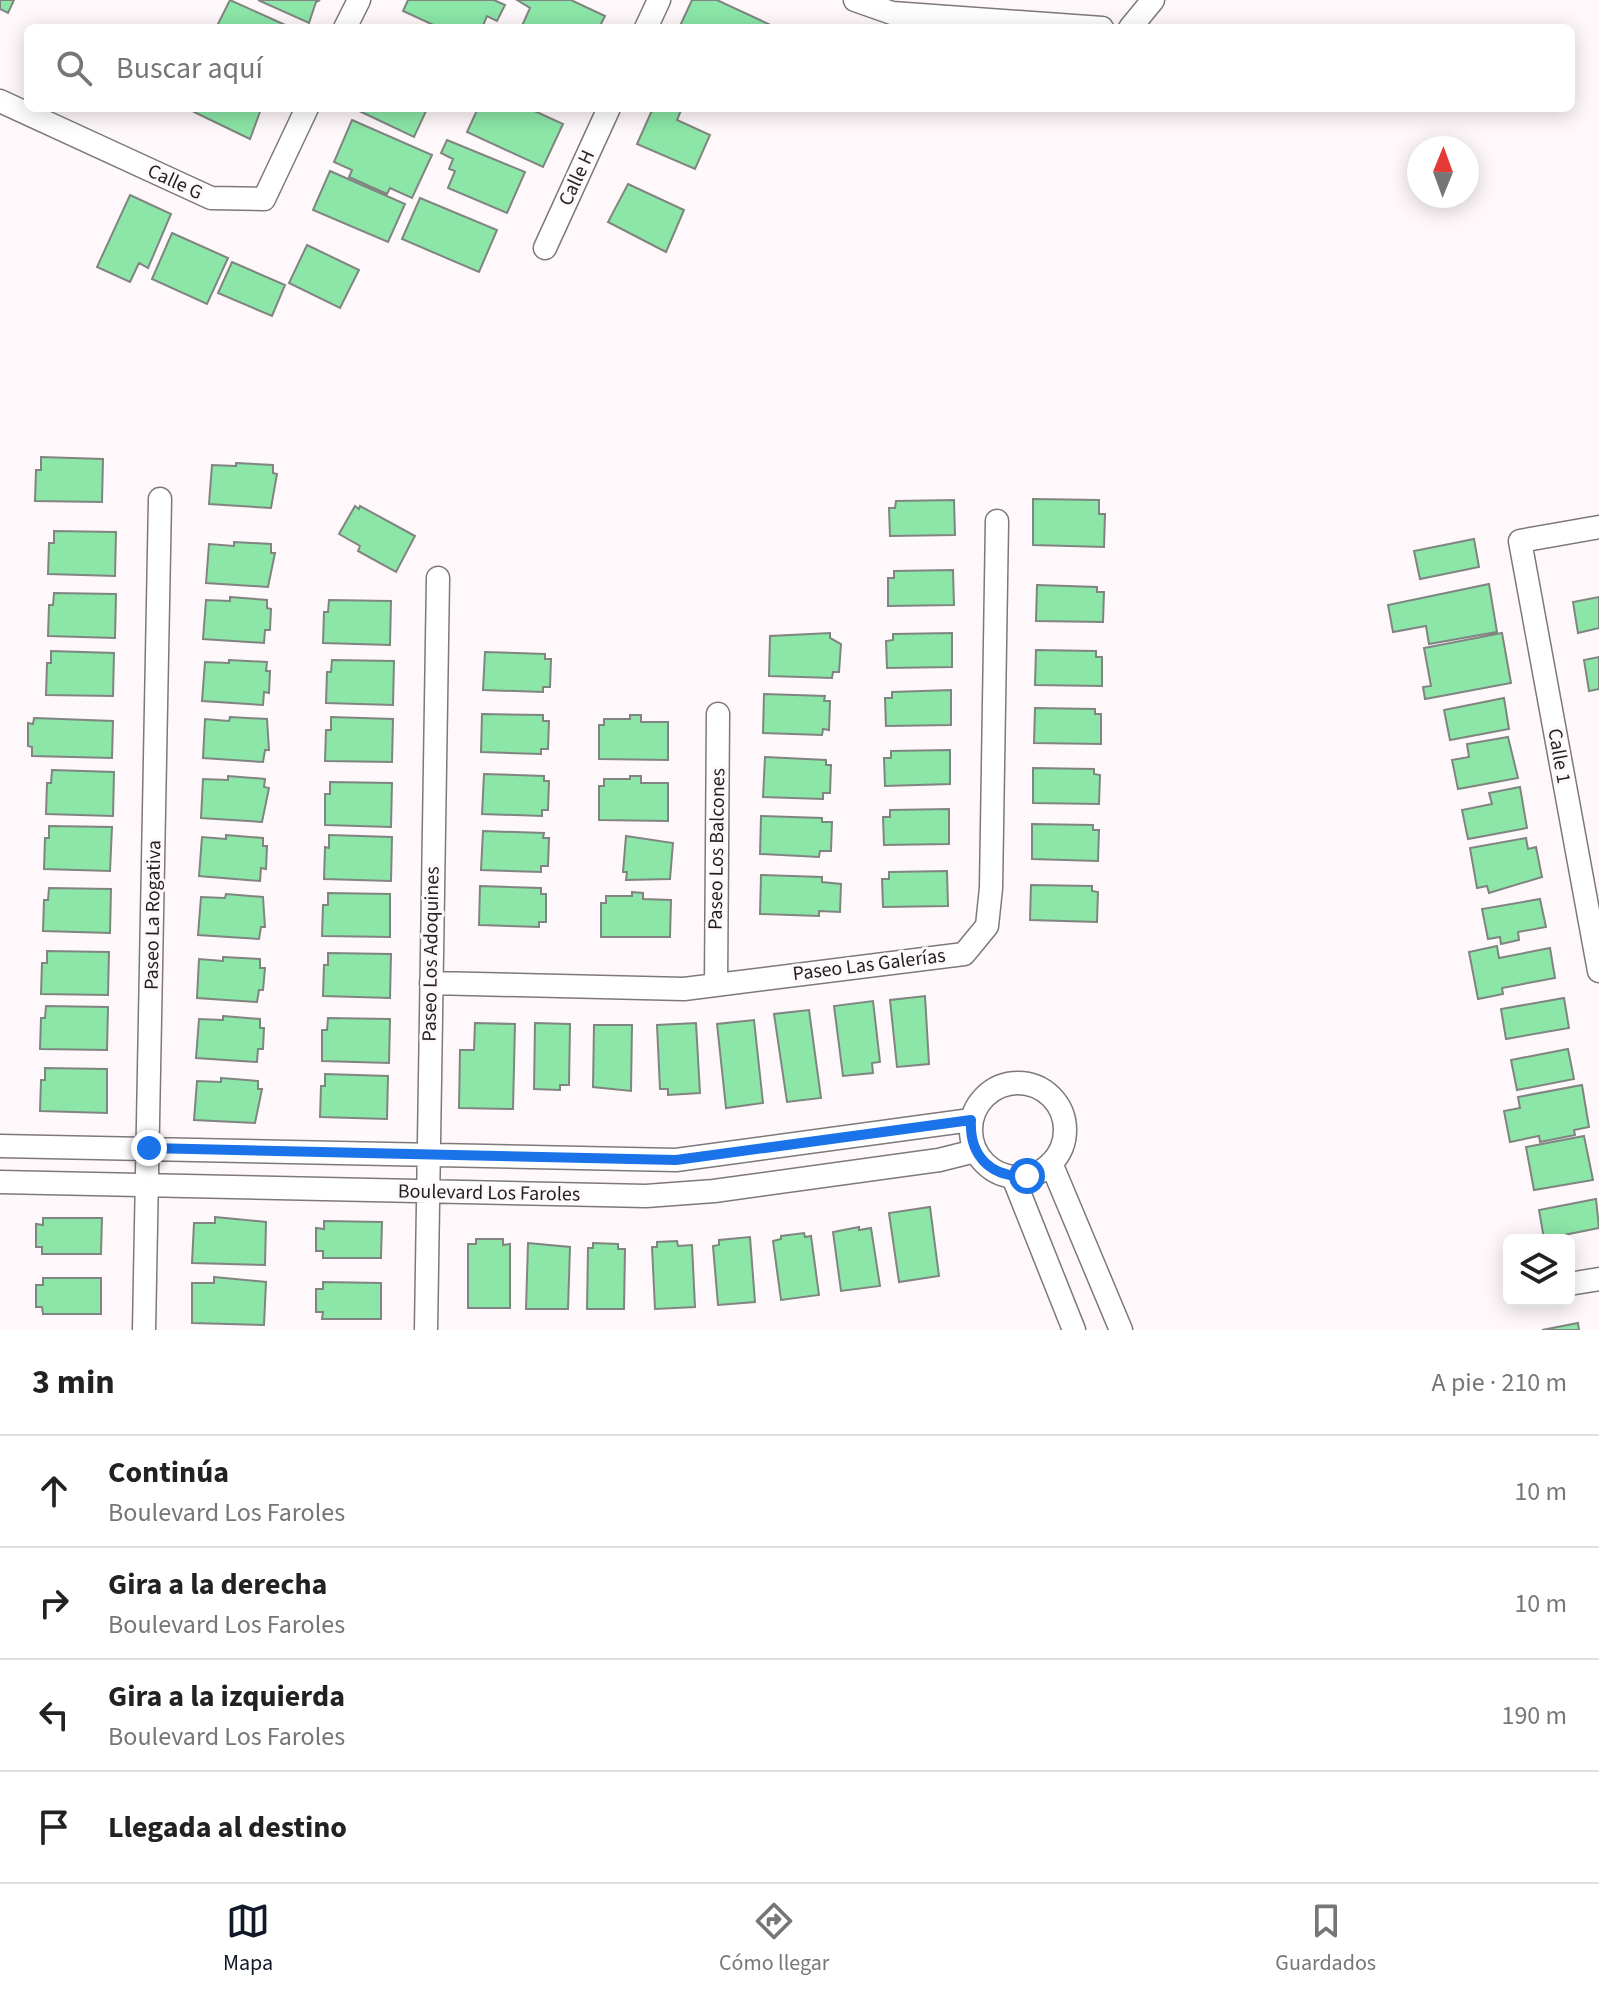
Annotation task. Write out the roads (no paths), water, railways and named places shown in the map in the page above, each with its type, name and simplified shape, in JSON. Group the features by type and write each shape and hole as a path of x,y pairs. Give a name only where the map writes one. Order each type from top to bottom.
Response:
{"street":[{"path":"347,24 359,0"},
{"path":"648,24 659,0"},
{"path":"855,0 892,13 1046,24"},
{"path":"1133,24 1153,0"},
{"name":"Calle G","path":"0,101 211,198 264,199 305,112"},
{"name":"Calle H","path":"545,248 607,112"},
{"name":"Paseo La Rogativa","path":"144,1330 160,499"},
{"name":"Paseo Las Galerías","path":"431,983 684,989 964,954 987,926 991,888 997,521"},
{"name":"Calle 1","path":"1599,527 1520,541 1599,971"},
{"name":"Paseo Los Adoquines","path":"426,1330 438,578"},
{"name":"Paseo Los Balcones","path":"716,984 718,714"},
{"path":"1002,1085 1033,1085 1047,1093 1064,1119 1061,1150 1051,1163 1027,1176 997,1173 975,1151 971,1120 977,1105 1002,1085"},
{"name":"Boulevard Los Faroles","path":"0,1146 676,1160 971,1120"},
{"name":"Boulevard Los Faroles","path":"0,1182 646,1196 714,1191 939,1160 975,1151"},
{"path":"1051,1163 1121,1330"},
{"path":"1013,1177 1074,1330"},
{"path":"1575,1283 1599,1279"}]}
